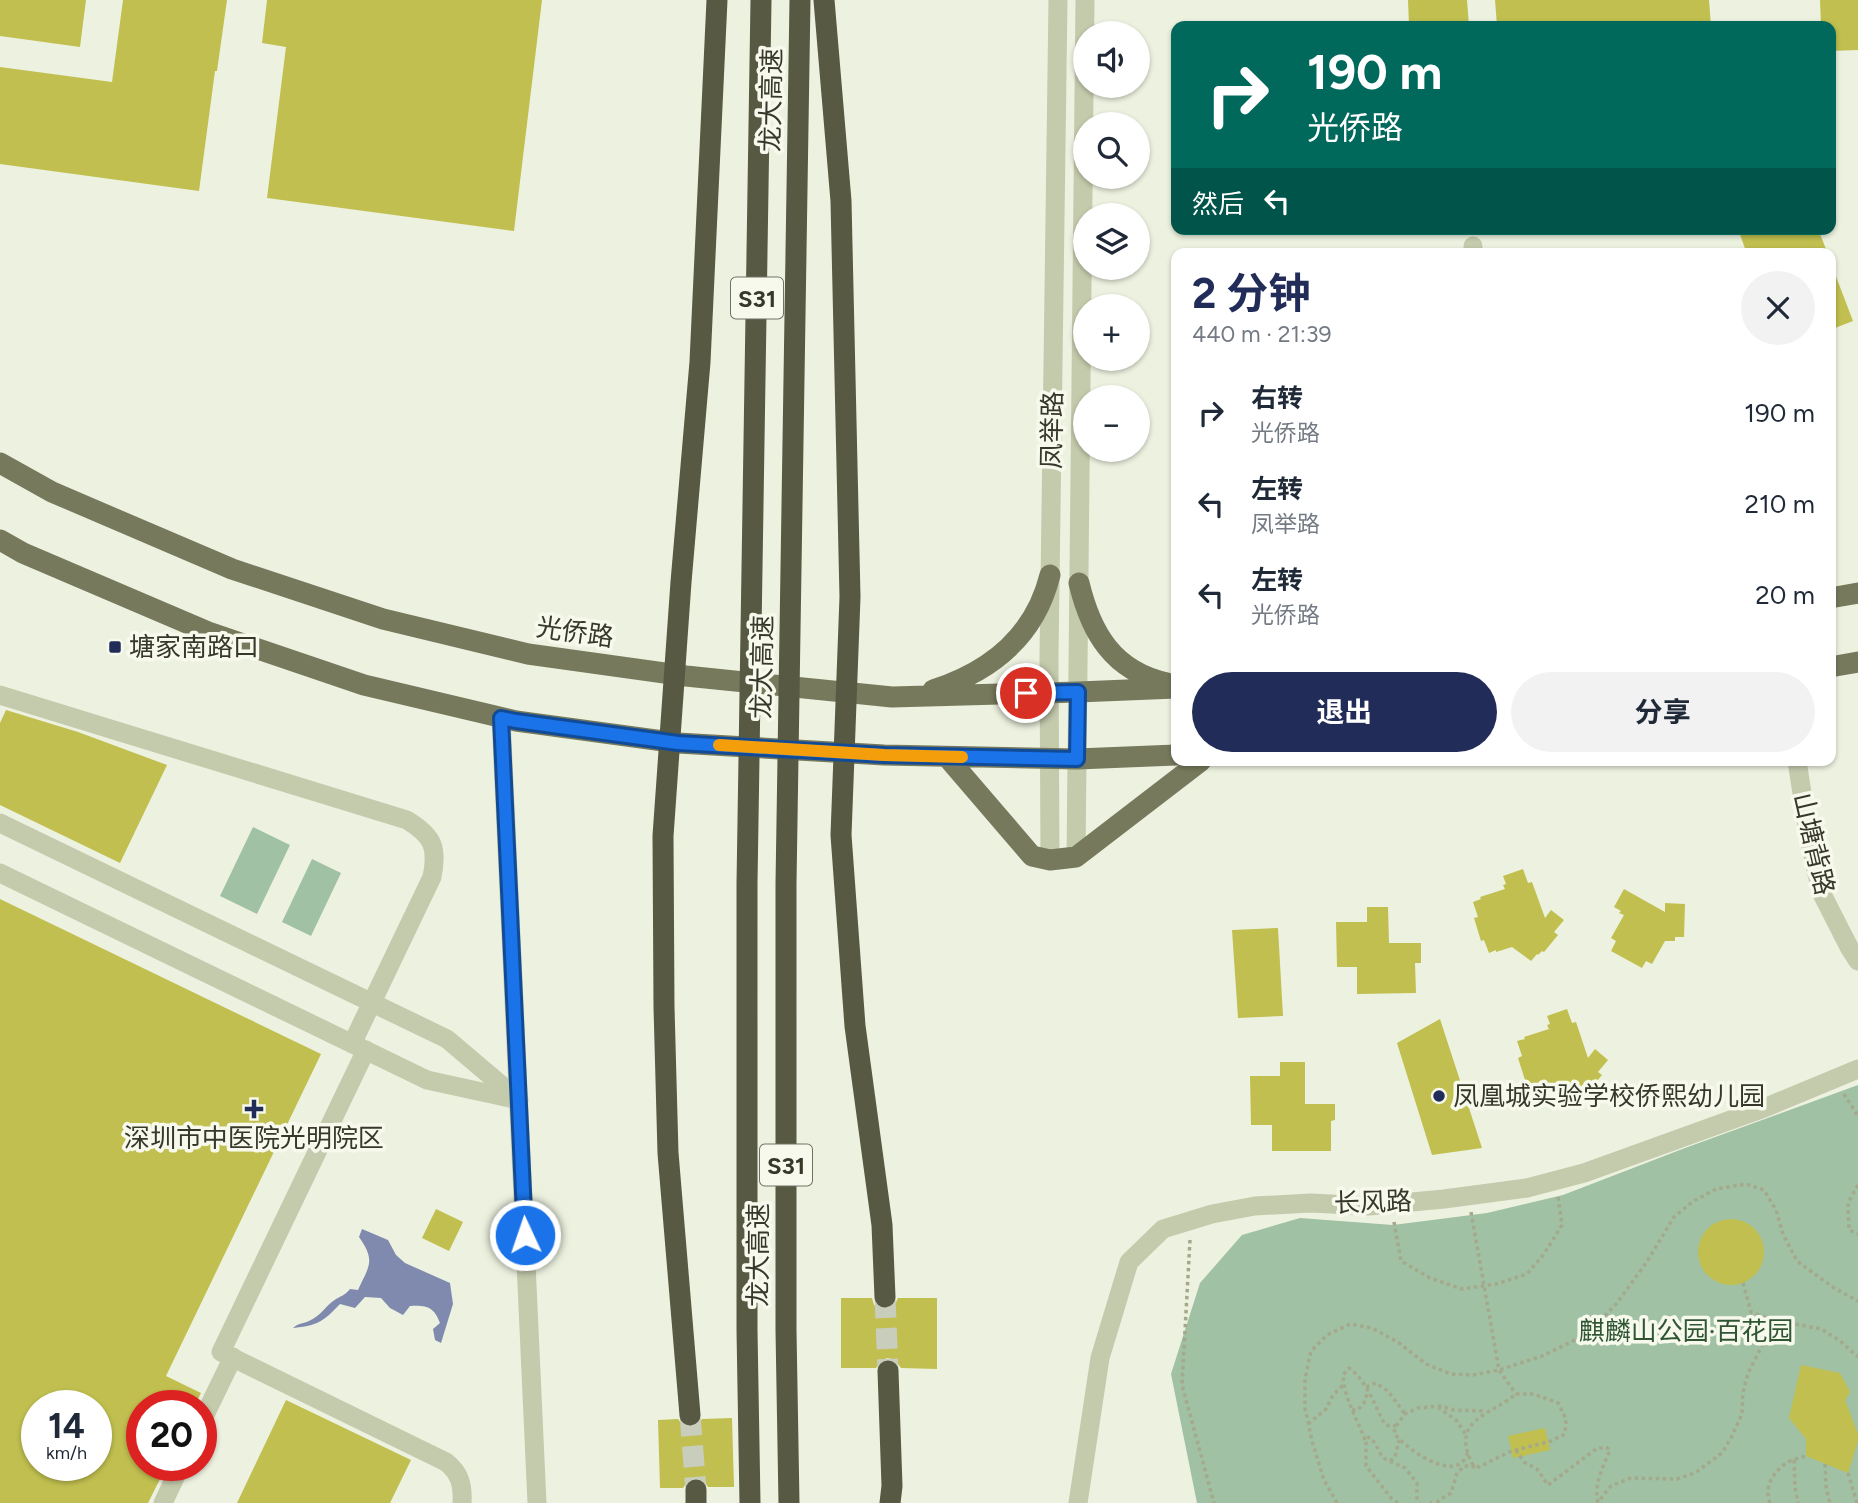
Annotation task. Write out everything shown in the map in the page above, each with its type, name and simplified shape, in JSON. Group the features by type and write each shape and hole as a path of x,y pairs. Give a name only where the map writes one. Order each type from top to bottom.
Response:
{"highway":[{"path":"690,1415 668,1153 663,836 700,362 717,0"},
{"name":"龙大高速","path":"750,1503 747,1330 748,830 761,0"},
{"name":"龙大高速","path":"789,1503 786,1330 787,827 800,0"},
{"path":"824,0 841,201 850,597 841,835 855,1026 882,1225 885,1297"},
{"path":"888,1370 892,1486 890,1503"}],"main road":[{"name":"光侨路","path":"0,463 52,492 232,569 383,619 528,654 686,676 892,696 1050,693 1171,686"},
{"path":"0,540 23,553 208,632 364,685 516,721 678,743 884,755 1050,759 1171,755"},
{"path":"908,696 946,686 987,665 1019,639 1046,592 1051,575"},
{"path":"1079,583 1090,620 1114,656 1143,675 1171,684"},
{"path":"1836,597 1858,593"},
{"path":"1836,667 1858,662"},
{"path":"947,757 1032,856 1050,860 1076,857 1194,766"}],"street":[{"name":"凤举路","path":"1050,860 1058,0"},
{"name":"凤举路","path":"1076,857 1085,0"},
{"path":"0,695 407,820 422,830 432,843 436,860 432,877 372,1003 359,1047 221,1352 446,1461 453,1467 461,1482 462,1503"},
{"path":"501,718 537,1503"},
{"name":"山塘背路","path":"1798,766 1821,892 1858,961"},
{"path":"0,823 447,1039 519,1101"},
{"path":"0,873 427,1080 519,1101"},
{"name":"长风路","path":"1078,1503 1100,1358 1129,1262 1163,1229 1212,1214 1255,1206 1311,1203 1369,1206 1527,1188 1584,1173 1751,1113 1858,1069"},
{"path":"217,1390 233,1357"},
{"path":"163,1503 173,1481"}],"path":[{"path":"1835,1079 1858,1116"},
{"path":"1390,1204 1401,1261 1430,1278 1462,1289 1484,1286 1527,1274 1544,1254 1562,1225 1555,1181"},
{"path":"1337,1503 1324,1480 1312,1441 1305,1408 1305,1379 1311,1351 1327,1335 1350,1324 1372,1328 1399,1343 1426,1364 1451,1374 1473,1375 1499,1370 1542,1356 1573,1341 1598,1323 1618,1303 1674,1217 1692,1202 1716,1189 1746,1184 1764,1190 1776,1210 1783,1234 1797,1261 1833,1288 1858,1301"},
{"path":"1858,1185 1848,1203 1849,1230 1858,1234"},
{"path":"1468,1196 1499,1370 1516,1394"},
{"path":"1192,1220 1182,1385 1214,1503"},
{"path":"1743,1283 1751,1312 1788,1327"},
{"path":"1598,1503 1611,1486 1631,1478 1677,1479 1695,1473 1722,1453 1742,1414 1743,1392 1748,1373 1762,1346 1777,1331 1795,1324 1821,1329 1858,1357"},
{"path":"1398,1503 1366,1466 1366,1441 1343,1385 1343,1375 1349,1368 1357,1374 1367,1389 1390,1433 1394,1433 1399,1440 1427,1459 1457,1472"},
{"path":"1356,1421 1367,1389 1377,1382 1388,1391 1405,1413"},
{"path":"1308,1423 1326,1409 1343,1385"},
{"path":"1437,1503 1451,1493 1457,1472 1464,1466 1479,1467 1516,1450 1551,1441 1565,1434 1566,1419 1558,1403 1534,1394 1516,1394 1488,1411 1468,1428 1466,1435 1468,1453 1473,1465 1479,1467"},
{"path":"1364,1403 1375,1404"},
{"path":"1394,1433 1405,1413 1418,1408 1436,1406 1454,1410 1488,1411"},
{"path":"1436,1406 1457,1421 1466,1435"},
{"path":"1352,1410 1358,1410"},
{"path":"1384,1423 1396,1426"},
{"path":"1366,1441 1370,1437 1385,1459 1405,1468 1417,1483 1417,1498 1420,1503"},
{"path":"1390,1461 1395,1457 1399,1440"},
{"path":"1516,1450 1524,1462 1537,1469 1548,1485 1596,1449 1606,1447 1610,1450 1597,1484 1598,1503"},
{"path":"1448,1466 1461,1463 1468,1453"},
{"path":"1770,1503 1768,1482 1786,1462 1806,1456"},
{"path":"1794,1460 1798,1503"},
{"path":"1825,1464 1830,1503"},
{"path":"1848,1473 1857,1503"}],"green space":[{"path":"253,827 290,845 257,914 220,896"},
{"path":"312,859 341,873 311,936 282,922"},
{"name":"麒麟山公园·百花园","path":"1858,1085 1858,1503 1197,1503 1171,1374 1200,1283 1242,1235 1300,1218 1393,1225 1487,1213 1563,1195"}],"water":[{"path":"362,1229 388,1240 396,1255 405,1263 450,1283 453,1304 441,1343 435,1340 433,1329 440,1323 432,1310 410,1306 403,1315 390,1308 381,1298 365,1297 355,1308 340,1304 320,1322 293,1328 313,1319 350,1289 358,1290 369,1264 368,1252 359,1237"}],"building":[{"path":"0,0 86,0 80,47 0,36"},
{"path":"123,0 227,0 199,191 0,164 0,67 112,82"},
{"path":"267,0 542,0 514,231 267,198 286,47 262,43"},
{"path":"1408,0 1467,0 1469,21 1409,21"},
{"path":"1495,0 1709,0 1711,21 1497,21"},
{"path":"1820,0 1858,0 1858,50 1836,51 1836,21 1821,21"},
{"path":"1740,235 1820,235 1826,248 1745,248"},
{"path":"1836,276 1853,321 1836,328"},
{"path":"6,710 78,732 167,765 120,863 0,805 0,723"},
{"path":"1523,869 1528,883 1532,882 1545,918 1551,910 1564,920 1554,932 1558,935 1544,952 1537,954 1531,961 1512,947 1489,953 1484,940 1481,941 1474,918 1478,917 1473,902 1505,889 1503,876"},
{"path":"1624,889 1665,912 1665,903 1685,904 1684,937 1665,941 1652,964 1646,961 1642,968 1611,951 1616,941 1611,938 1624,915 1614,907"},
{"path":"0,899 321,1054 166,1376 195,1390 126,1390 126,1481 159,1481 148,1503 0,1503"},
{"path":"1367,907 1388,907 1389,943 1421,943 1421,963 1415,963 1416,993 1357,994 1357,967 1337,967 1336,922 1367,922"},
{"path":"1278,928 1283,1016 1238,1018 1232,930"},
{"path":"1567,1009 1572,1023 1576,1022 1588,1058 1595,1049 1608,1060 1598,1072 1602,1075 1588,1092 1581,1094 1575,1101 1556,1087 1533,1092 1528,1080 1525,1080 1518,1058 1522,1056 1517,1041 1549,1029 1547,1016"},
{"name":"凤凰城实验学校侨熙幼儿园","path":"1440,1019 1482,1148 1432,1155 1397,1043"},
{"path":"1280,1062 1305,1062 1305,1104 1335,1104 1335,1120 1331,1121 1331,1151 1272,1151 1272,1125 1251,1125 1250,1076 1280,1076"},
{"path":"436,1209 463,1222 449,1251 422,1238"},
{"path":"1731,1219 1744,1222 1754,1229 1761,1239 1764,1252 1761,1265 1754,1275 1744,1282 1731,1285 1718,1282 1708,1275 1701,1265 1698,1252 1701,1239 1708,1229 1718,1222"},
{"path":"841,1298 872,1298 874,1305 885,1310 893,1308 898,1298 937,1298 937,1369 901,1368 895,1360 888,1358 881,1360 876,1368 841,1368"},
{"path":"1801,1365 1840,1373 1850,1392 1845,1400 1858,1434 1858,1441 1848,1473 1806,1456 1806,1439 1789,1418"},
{"path":"286,1400 411,1460 390,1503 237,1503"},
{"path":"732,1418 734,1487 708,1487 703,1479 695,1477 689,1479 683,1488 660,1488 658,1420 678,1419 684,1427 690,1428 698,1425 702,1419"},
{"path":"1545,1428 1550,1450 1513,1458 1508,1436"}],"tunnel":[{"path":"885,1297 888,1371"},
{"path":"690,1415 696,1490"}],"slow traffic":[{"path":"719,745 962,757"}],"place":[{"name":"塘家南路口","path":"115,647"},
{"name":"凤凰城实验学校侨熙幼儿园","path":"1439,1096"},
{"name":"深圳市中医院光明院区","path":"254,1109"}],"route":[{"path":"525,1235 501,718 678,743 884,755 1077,759 1078,692 1026,693"}]}
